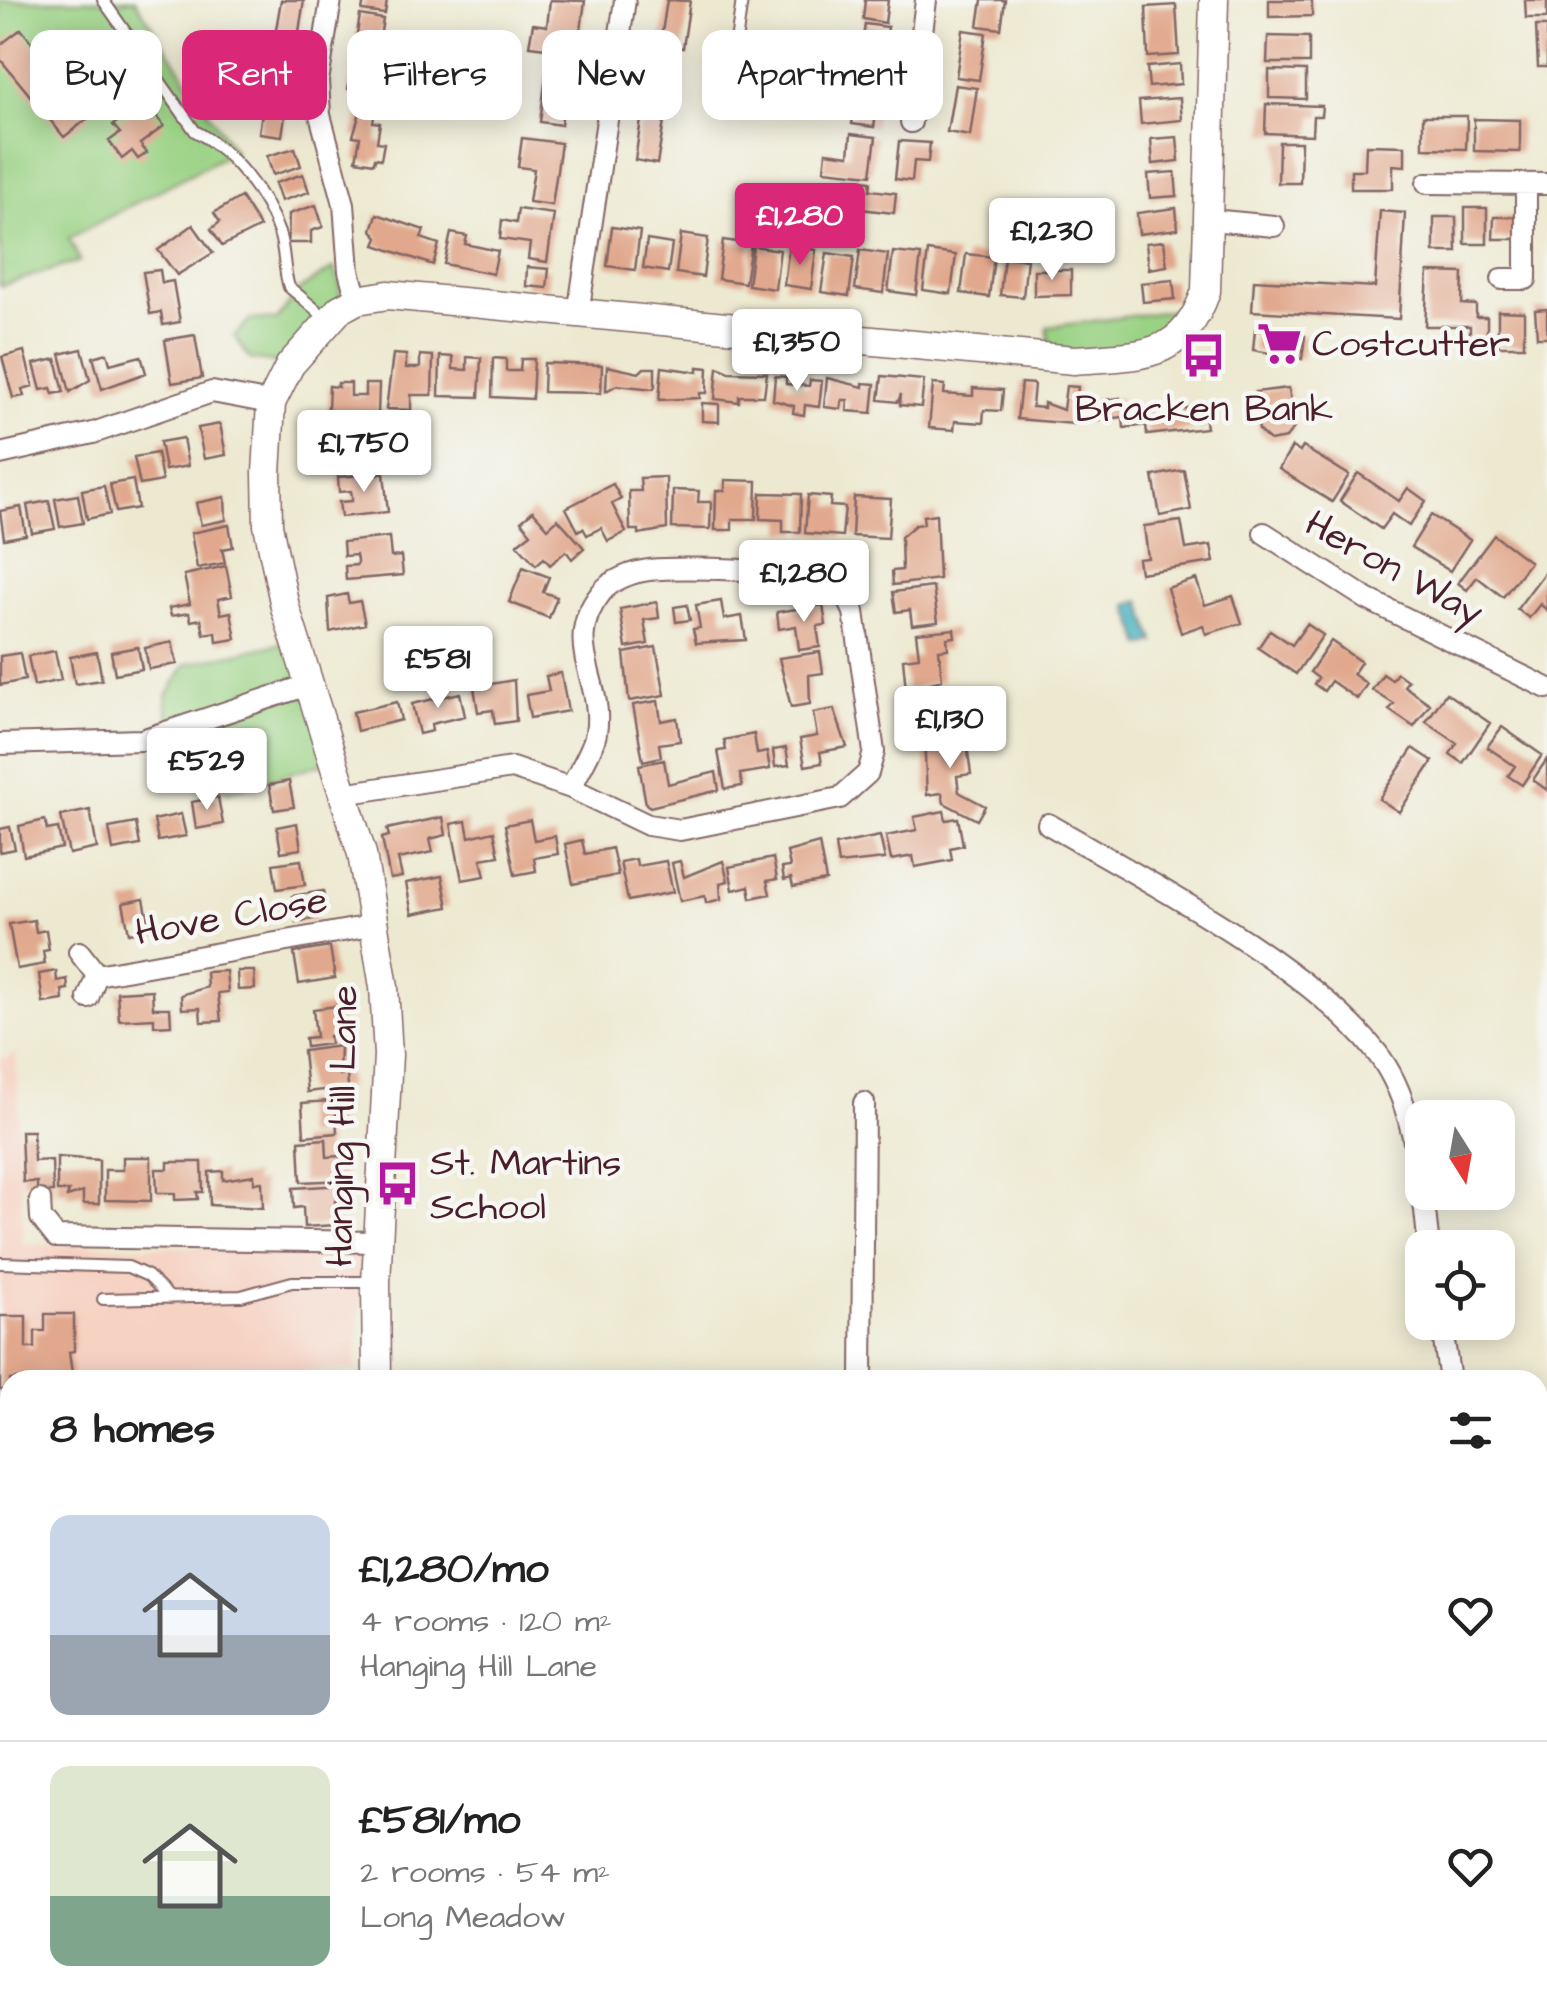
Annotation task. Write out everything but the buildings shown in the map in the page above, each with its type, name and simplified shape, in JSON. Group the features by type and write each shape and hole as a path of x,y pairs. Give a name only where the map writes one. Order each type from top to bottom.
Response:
{"street":[{"path":"331,0 318,81 320,115 344,204 349,271 357,300"},
{"path":"578,314 625,0"},
{"path":"910,122 926,0"},
{"name":"Hanging Hill Lane","path":"377,1370 376,1282 388,1055 376,925 362,854 284,607 268,526 271,403 290,364 328,320 357,300 418,295 578,314 1074,360 1132,355 1170,345 1195,323 1206,291 1211,220 1214,0"},
{"path":"1427,182 1537,184 1526,279 1502,279"},
{"path":"1211,220 1274,226"},
{"path":"0,454 94,433 212,392 271,403"},
{"name":"Heron Way","path":"1264,533 1367,599 1547,688"},
{"path":"342,794 512,768 571,788 648,825 680,830 840,798 868,772 874,752 854,612 845,594 833,582 806,574 649,570 603,589 586,616 582,645 596,734 571,788"},
{"path":"0,744 142,740 308,685"},
{"path":"1048,824 1180,900 1312,990 1376,1052 1405,1112"},
{"name":"Hove Close","path":"98,975 376,925"},
{"name":"Hove Close","path":"79,952 98,975"},
{"name":"Hove Close","path":"88,998 98,975"},
{"path":"862,1370 864,1103"},
{"path":"40,1200 42,1218 56,1237 378,1242"},
{"path":"1444,1340 1448,1370"}],"lane":[{"path":"103,0 188,122 228,154 281,236 288,287 328,320"},
{"path":"738,30 742,0"},
{"path":"0,1263 128,1268 148,1276 170,1298"},
{"path":"103,1299 241,1296 292,1282 376,1282"}],"shaded area":[{"path":"16,1054 23,1244 364,1251 356,1369 0,1370 0,1060"}],"green space":[{"path":"0,0 135,0 155,30 30,30 30,120 162,120 162,41 182,72 182,120 214,120 234,151 69,238 80,261 0,286"},
{"path":"334,268 340,284 340,309 290,365 250,359 234,336 251,319 277,320 300,289"},
{"path":"1192,308 1170,345 1052,357 1047,327"},
{"path":"294,641 331,761 228,792 206,778 195,738 208,732 202,722 169,720 166,697 186,664"}],"water":[{"path":"1141,601 1155,642 1142,646 1128,605"}],"place":[{"name":"Costcutter","path":"1279,343"},
{"name":"Bracken Bank","path":"1204,356"},
{"name":"St. Martins School","path":"397,1184"}]}
